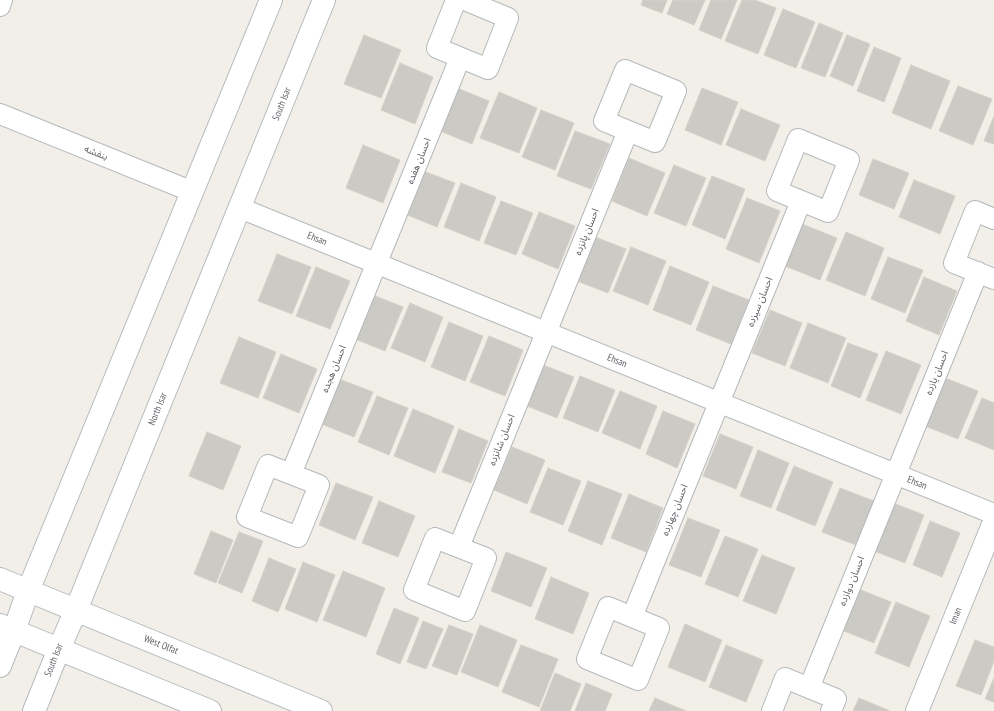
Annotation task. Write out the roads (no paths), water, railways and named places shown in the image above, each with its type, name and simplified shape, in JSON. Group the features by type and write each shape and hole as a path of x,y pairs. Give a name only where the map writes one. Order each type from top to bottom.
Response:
{"main road":[{"path":"0,666 7,628 28,591 271,0"},
{"name":"South Isar","path":"240,208 324,0"},
{"name":"North Isar","path":"76,610 240,208"},
{"name":"Iman","path":"917,711 994,522"},
{"name":"West Olfat","path":"0,579 321,711"},
{"name":"South Isar","path":"34,711 76,610"},
{"path":"7,628 210,711"}],"street":[{"path":"0,6 2,0"},
{"path":"456,0 437,48 488,69 508,18 465,0"},
{"name":"احسان هفده","path":"377,264 460,58"},
{"name":"بنفشه","path":"0,114 193,192"},
{"name":"احسان پانزده","path":"546,332 628,131"},
{"name":"احسان سیزده","path":"719,402 801,200"},
{"name":"Ehsan","path":"240,208 994,514"},
{"path":"986,276 954,263 975,211 994,219"},
{"name":"احسان هجده","path":"291,474 377,264"},
{"name":"احسان یازده","path":"896,474 986,276"},
{"name":"احسان شانزده","path":"459,547 546,332"},
{"name":"احسان چهارده","path":"632,617 719,402"},
{"name":"احسان دوازده","path":"809,688 896,474"},
{"path":"772,711 785,678 836,699 831,711"}]}
